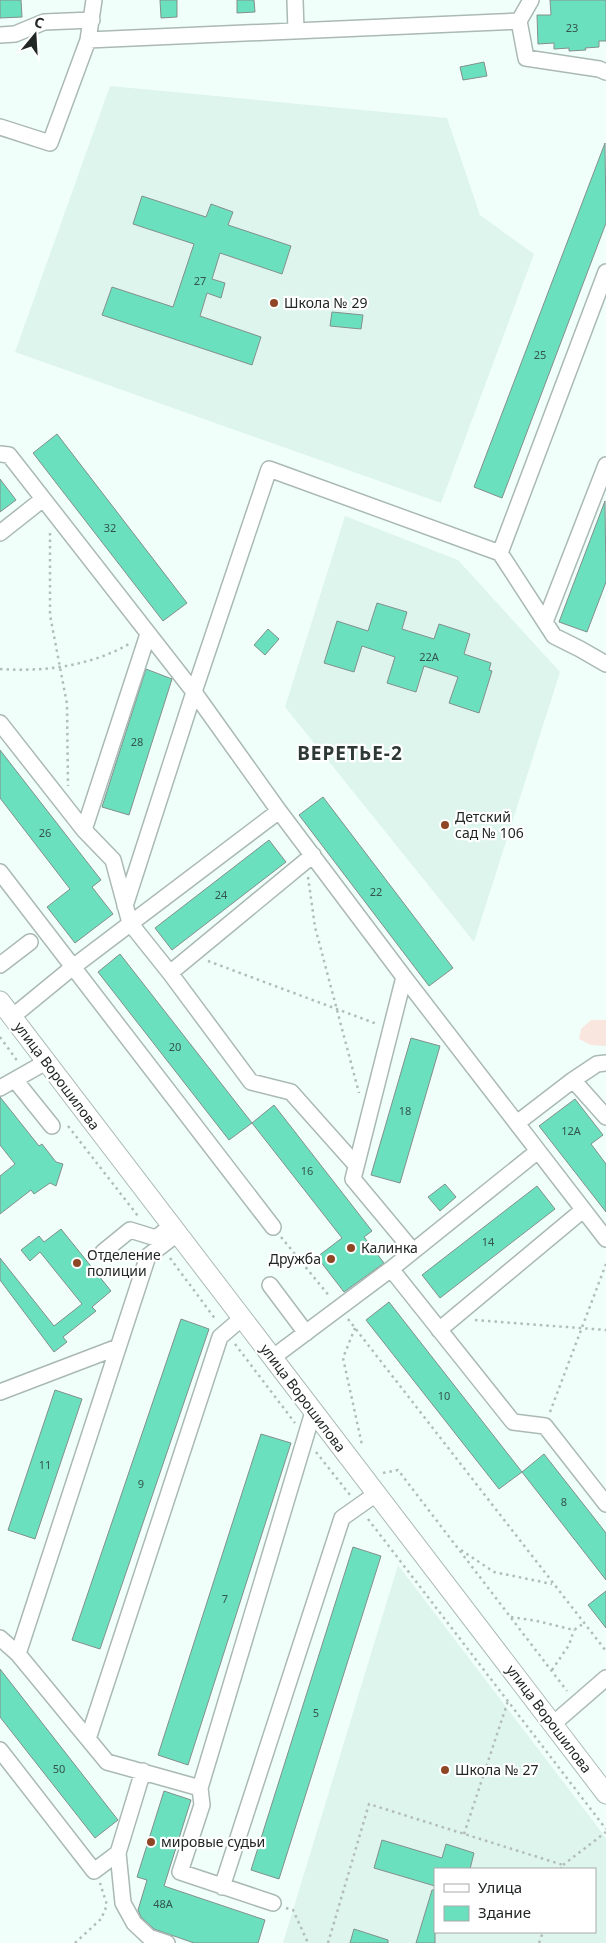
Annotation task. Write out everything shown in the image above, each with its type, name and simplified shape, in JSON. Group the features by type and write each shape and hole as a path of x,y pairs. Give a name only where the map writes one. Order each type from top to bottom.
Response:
{"main road":[{"name":"улица Ворошилова","path":"0,1001 313,1412 376,1484 552,1724 606,1794"}],"lane":[{"path":"0,127 50,143 88,40 94,0"},
{"path":"295,0 296,31"},
{"path":"531,0 519,21 526,58 599,69 606,72"},
{"path":"0,35 15,34 44,22 92,20"},
{"path":"88,40 519,21"},
{"path":"500,553 606,272"},
{"path":"0,454 9,455 194,692 404,977 606,1240"},
{"path":"545,622 606,465"},
{"path":"125,906 194,692 270,469 500,553 554,636 606,664"},
{"path":"0,533 47,504"},
{"path":"84,830 148,634"},
{"path":"0,723 84,830 113,860 130,923 170,973 251,1082 291,1092 356,1166"},
{"path":"12,1016 130,923 280,811"},
{"path":"170,973 313,855"},
{"path":"0,872 273,1227"},
{"path":"0,965 30,942"},
{"path":"404,977 353,1179 412,1251"},
{"path":"0,1088 46,1062"},
{"path":"516,1123 573,1080 597,1064 606,1063"},
{"path":"15,1080 52,1126"},
{"path":"573,1080 606,1117"},
{"path":"272,1358 391,1269 538,1151"},
{"path":"440,1330 583,1210"},
{"path":"103,1252 130,1230 156,1238 174,1230"},
{"path":"18,1654 148,1256 174,1230"},
{"path":"391,1269 513,1422 545,1426 606,1504"},
{"path":"270,1285 306,1333"},
{"path":"88,1739 220,1337 242,1318"},
{"path":"0,1392 118,1348"},
{"path":"273,1903 180,1872 202,1805 200,1788 313,1412"},
{"path":"222,1887 342,1518 376,1484"},
{"path":"0,1638 18,1654 107,1762 200,1788"},
{"path":"552,1724 578,1704 606,1678"},
{"path":"0,1750 94,1871 118,1853"},
{"path":"143,1772 118,1853 123,1903 134,1923 149,1937 167,1943"}],"path":[{"path":"47,504 50,615 67,704 69,811"},
{"path":"0,669 26,671 60,668 119,649 148,634"},
{"path":"313,855 307,872 315,927 360,1097"},
{"path":"193,955 392,1029"},
{"path":"273,1227 355,1328 606,1651"},
{"path":"545,1426 606,1264"},
{"path":"454,1318 606,1330"},
{"path":"355,1328 343,1358 361,1443 366,1451"},
{"path":"376,1484 378,1466"},
{"path":"376,1484 398,1470 578,1704"},
{"path":"458,1548 494,1572 554,1584"},
{"path":"511,1617 574,1630"},
{"path":"552,1670 569,1644 574,1630 584,1623"},
{"path":"464,1834 508,1701"},
{"path":"328,1943 369,1804 563,1865"},
{"path":"562,1868 563,1865 606,1832"},
{"path":"75,1943 101,1919 107,1905 103,1888 94,1871"},
{"path":"273,1903 293,1910 308,1943"}],"shaded area":[{"name":"Школа № 29","path":"110,86 447,118 480,215 534,254 441,503 15,352"},
{"name":"Детский сад № 106","path":"345,516 458,560 560,672 474,942 285,707"},
{"path":"591,1020 606,1020 606,1046 591,1045 579,1039 581,1029"},
{"name":"Школа № 27","path":"398,1565 606,1838 606,1943 283,1943"}],"building":[{"path":"0,0 21,0 22,17 0,18"},
{"path":"160,0 177,0 177,17 161,18"},
{"path":"237,0 254,0 255,12 237,13"},
{"path":"550,0 606,0 606,41 599,41 599,47 569,51 569,48 554,49 554,43 538,44 537,15 551,15"},
{"path":"484,62 487,76 463,80 460,67"},
{"path":"605,143 606,223 502,498 474,487"},
{"path":"142,196 206,217 211,204 233,212 228,225 291,246 282,274 220,253 212,279 225,283 221,298 207,293 200,316 261,337 252,365 102,315 112,287 173,307 194,244 133,224"},
{"path":"332,312 363,315 361,329 330,326"},
{"path":"57,434 187,603 163,621 33,453"},
{"path":"0,479 16,500 0,512"},
{"path":"605,501 606,582 587,632 559,622"},
{"path":"377,603 407,612 402,629 434,639 439,624 470,634 464,654 491,663 489,670 492,671 479,713 449,703 458,677 424,666 416,692 387,683 395,657 362,646 354,672 324,663 337,621 368,631"},
{"path":"268,629 279,639 265,655 254,645"},
{"path":"146,669 172,679 129,815 102,807"},
{"path":"0,750 101,880 92,887 113,914 75,943 47,907 70,889 0,798"},
{"path":"323,797 453,968 429,986 299,815"},
{"path":"269,840 286,862 172,950 155,928"},
{"path":"120,954 252,1123 229,1140 98,972"},
{"path":"411,1038 440,1046 400,1183 371,1175"},
{"path":"0,1097 39,1146 42,1144 56,1162 63,1164 56,1186 50,1183 34,1194 31,1190 0,1214 0,1176 15,1164 0,1145"},
{"path":"575,1099 603,1135 591,1144 606,1164 606,1212 539,1126"},
{"path":"274,1105 372,1231 364,1237 384,1263 344,1292 317,1257 342,1238 252,1123"},
{"path":"445,1184 456,1197 440,1211 428,1197"},
{"path":"537,1186 555,1209 440,1298 422,1275"},
{"path":"61,1229 111,1291 92,1307 96,1311 63,1337 67,1342 54,1352 0,1280 0,1258 54,1326 82,1304 40,1252 30,1261 21,1250 39,1236 44,1242"},
{"path":"389,1302 522,1472 499,1489 366,1320"},
{"path":"181,1319 209,1329 100,1649 72,1640"},
{"path":"55,1390 82,1399 35,1539 8,1530"},
{"path":"261,1434 291,1443 188,1765 158,1755"},
{"path":"544,1454 606,1533 606,1580 522,1472"},
{"path":"353,1547 381,1556 279,1879 251,1870"},
{"path":"606,1591 606,1628 588,1605"},
{"path":"0,1669 118,1820 95,1838 0,1717"},
{"path":"164,1791 191,1800 164,1886 265,1920 258,1943 194,1943 154,1929 141,1917 138,1910 147,1880 137,1877"},
{"path":"382,1840 442,1858 446,1844 474,1853 470,1868 434,1868 434,1886 374,1868"},
{"path":"432,1890 434,1890 435,1943 416,1943"},
{"path":"354,1929 388,1940 388,1943 350,1943"}],"place":[{"name":"Школа № 29","path":"274,303"},
{"name":"Детский сад № 106","path":"445,825"},
{"name":"Калинка","path":"351,1248"},
{"name":"Дружба","path":"331,1259"},
{"name":"Отделение полиции","path":"77,1263"},
{"name":"Школа № 27","path":"445,1770"},
{"name":"мировые судьи","path":"151,1842"}],"district":[{"name":"ВЕРЕТЬЕ-2","path":"350,753"}]}
